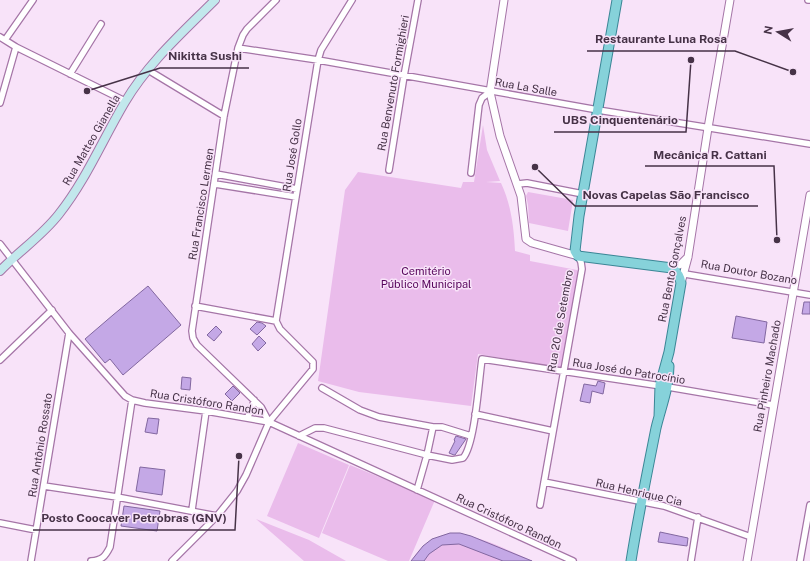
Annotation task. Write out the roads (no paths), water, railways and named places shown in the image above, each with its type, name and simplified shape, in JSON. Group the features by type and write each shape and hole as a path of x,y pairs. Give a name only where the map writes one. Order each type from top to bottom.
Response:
{"main road":[{"name":"Rua Matteo Gianella","path":"0,271 6,262 48,227 67,204 125,101 160,55 215,0"},
{"name":"Rua 20 de Setembro","path":"578,256 574,251 574,246 617,0"},
{"path":"578,256 672,268 676,271 681,283"},
{"name":"Rua Bento Gonçalves","path":"631,561 641,501 659,417 681,283"}],"street":[{"path":"33,0 2,38 16,47 125,101"},
{"name":"Rua Francisco Lermen","path":"269,422 261,407 197,345 193,338 192,331 224,116 238,48 247,29 276,0"},
{"name":"Rua José Gollo","path":"276,321 318,60 321,50 352,0"},
{"name":"Rua Benvenuto Formighieri","path":"389,170 418,0"},
{"path":"504,0 490,92 500,136 521,196 526,239 528,241 578,256"},
{"name":"Rua Bento Gonçalves","path":"681,283 685,274 688,257 730,0"},
{"path":"70,74 101,24"},
{"path":"0,103 16,47"},
{"name":"Rua La Salle","path":"238,48 318,60 490,92 810,144"},
{"path":"148,70 224,116"},
{"path":"471,173 479,105 482,98 490,92"},
{"path":"216,174 297,189"},
{"path":"518,184 527,183 583,194"},
{"path":"215,184 296,197"},
{"name":"Rua Pinheiro Machado","path":"747,561 810,195"},
{"path":"0,244 6,262 52,310 69,333 125,396 132,400 110,547 106,556 100,560 91,561"},
{"name":"Rua 20 de Setembro","path":"540,505 582,269 578,256"},
{"name":"Rua Doutor Bozano","path":"672,268 681,264 688,257"},
{"name":"Rua Doutor Bozano","path":"685,274 810,295"},
{"path":"172,561 217,516 237,490 246,475 269,422 314,366 313,362 280,329 276,321 195,306"},
{"path":"0,360 52,310"},
{"name":"Rua Antônio Rossato","path":"32,561 69,333"},
{"name":"Rua José do Patrocínio","path":"475,414 482,359 564,370 774,405"},
{"path":"322,388 360,410 379,417 433,427 442,427 471,436"},
{"name":"Rua Cristóforo Randon","path":"132,400 269,422 573,561"},
{"path":"247,418 252,409 254,400"},
{"path":"192,510 206,411"},
{"path":"299,436 315,428 324,428 427,455 452,460 463,458 466,454 475,414 553,431"},
{"path":"417,490 433,427"},
{"name":"Rua Henrique Cia","path":"544,482 664,506 751,536"},
{"path":"44,486 118,497 217,516"},
{"path":"800,561 810,505"},
{"path":"691,561 698,517"},
{"path":"0,523 36,530"}],"place":[{"name":"UBS Cinquentenário","path":"691,60"},
{"name":"Restaurante Luna Rosa","path":"793,72"},
{"name":"Nikitta Sushi","path":"87,91"},
{"name":"Novas Capelas São Francisco","path":"535,167"},
{"name":"Mecânica R. Cattani","path":"777,240"},
{"name":"Posto Coocaver Petrobras (GNV)","path":"239,456"}],"park label":[{"name":"Cemitério Público Municipal","path":"426,277"}]}
